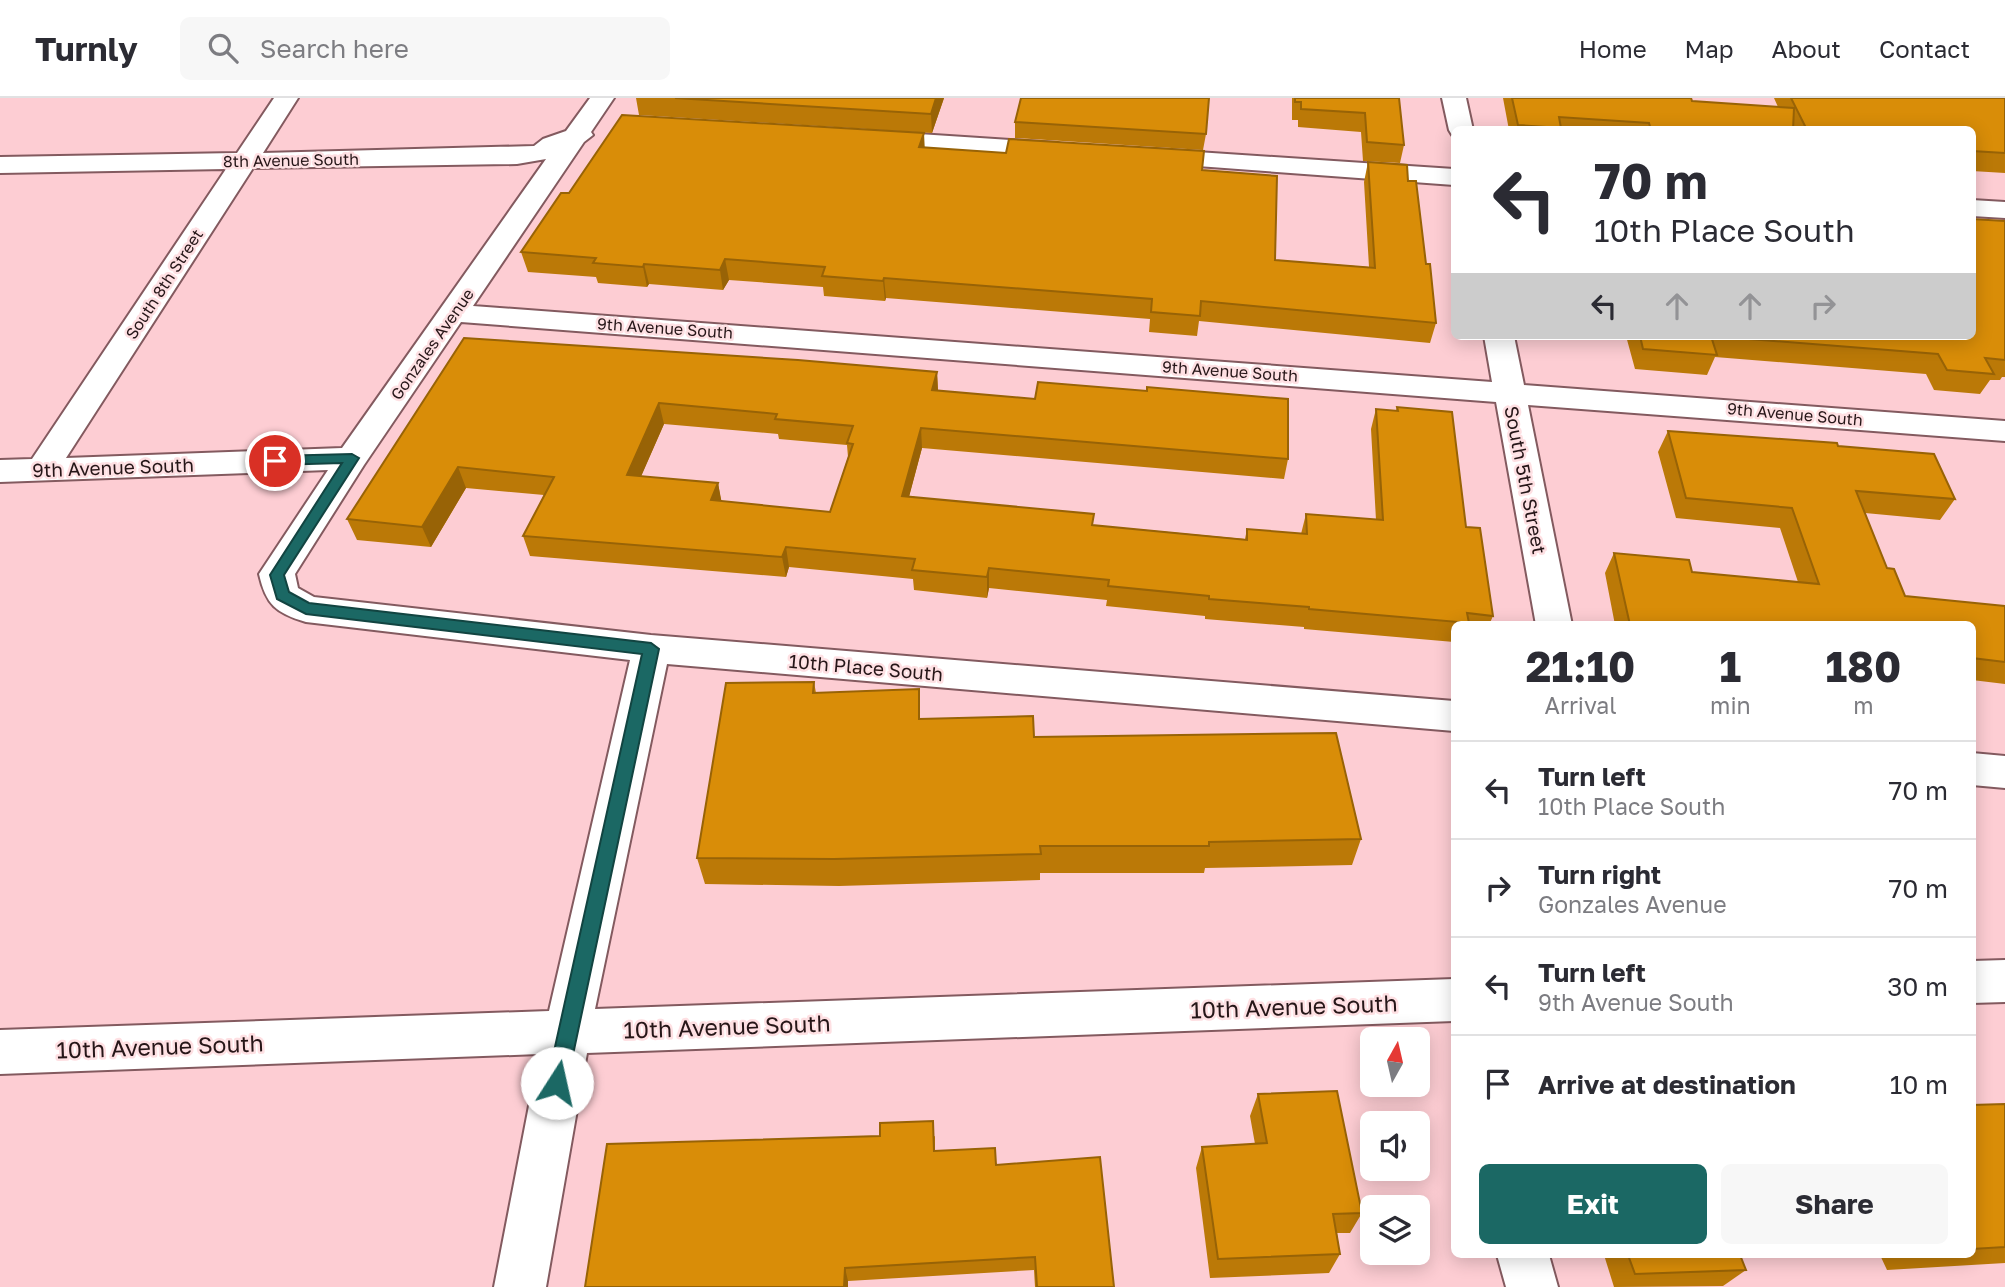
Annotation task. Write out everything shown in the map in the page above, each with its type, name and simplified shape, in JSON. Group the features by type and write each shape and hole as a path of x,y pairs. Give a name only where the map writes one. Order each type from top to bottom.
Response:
{"street":[{"name":"South 8th Street","path":"42,469 286,98"},
{"name":"Gonzales Avenue","path":"282,595 277,575 352,458 602,98"},
{"path":"1454,98 1460,126"},
{"name":"8th Avenue South","path":"0,164 517,156 541,153 552,144 613,126"},
{"path":"844,138 1080,153"},
{"path":"1121,155 1451,177"},
{"path":"1976,208 2005,210"},
{"name":"9th Avenue South","path":"455,313 2005,431"},
{"name":"South 5th Street","path":"1500,340 1553,621"},
{"name":"9th Avenue South","path":"0,471 352,458"},
{"name":"10th Place South","path":"282,595 306,608 651,649 1451,716"},
{"path":"520,1287 567,1032 651,649"},
{"path":"1976,769 2005,772"},
{"path":"1976,982 2005,981"},
{"name":"10th Avenue South","path":"0,1052 1451,1000"},
{"path":"1524,1258 1532,1287"}],"building":[{"path":"675,98 936,98 931,114"},
{"path":"1021,98 1209,98 1206,134 1015,122"},
{"path":"1295,98 1399,98 1404,145 1367,142 1365,113 1301,109 1301,102 1295,102"},
{"path":"1512,98 1691,98 1692,101 1794,108 1793,126 1650,126 1649,123 1559,117 1561,126 1518,125"},
{"path":"1791,98 2005,98 2005,153 1976,151 1976,126 1805,126"},
{"path":"622,115 924,133 919,147 1006,153 1009,139 1204,151 1202,170 1277,176 1275,260 1375,268 1368,162 1407,165 1408,181 1416,181 1426,264 1430,264 1436,323 1201,301 1200,316 1151,312 1152,299 884,278 883,281 822,276 825,267 725,259 720,270 644,264 643,267 593,263 596,258 521,252 561,193 569,193"},
{"path":"1976,219 2005,221 2005,360 1985,358 1994,374 1947,370 1938,354 1761,340 1976,340"},
{"path":"464,338 937,372 932,390 1035,399 1038,382 1147,391 1147,387 1288,399 1288,459 921,428 902,496 1094,514 1092,525 1247,540 1247,529 1307,534 1306,514 1383,520 1376,409 1398,411 1397,407 1452,412 1466,527 1480,528 1493,616 1467,613 1469,621 1451,621 1309,609 1108,586 1109,580 989,568 987,577 912,570 915,559 786,547 782,557 523,536 554,477 458,467 422,527 347,519","holes":["659,403 777,414 775,419 853,426 847,443 853,444 830,512 711,500 718,483 627,475"]},
{"path":"1641,340 1712,340 1717,355 1643,349"},
{"path":"1668,431 1837,443 1838,446 1934,454 1955,499 1856,491 1887,568 1894,569 1905,596 2005,606 2005,662 1976,658 1976,621 1629,621 1614,553 1689,560 1692,572 1819,584 1792,508 1686,498"},
{"path":"814,682 813,693 919,689 919,719 1033,716 1034,737 1336,733 1361,839 1209,842 1209,846 1040,846 1041,854 834,859 697,858 726,683"},
{"path":"1337,1091 1360,1203 1360,1213 1333,1214 1340,1254 1218,1259 1202,1147 1267,1143 1258,1094"},
{"path":"2005,1104 2005,1247 1976,1249 1976,1105"},
{"path":"933,1121 934,1151 995,1148 996,1165 1100,1157 1114,1287 1037,1287 1035,1257 845,1268 844,1287 585,1287 607,1144 880,1136 880,1123"},
{"path":"1629,1258 1741,1258 1746,1270 1635,1274"}],"route":[{"path":"275,461 352,458 277,575 282,595 306,608 651,649 557,1083"}]}
